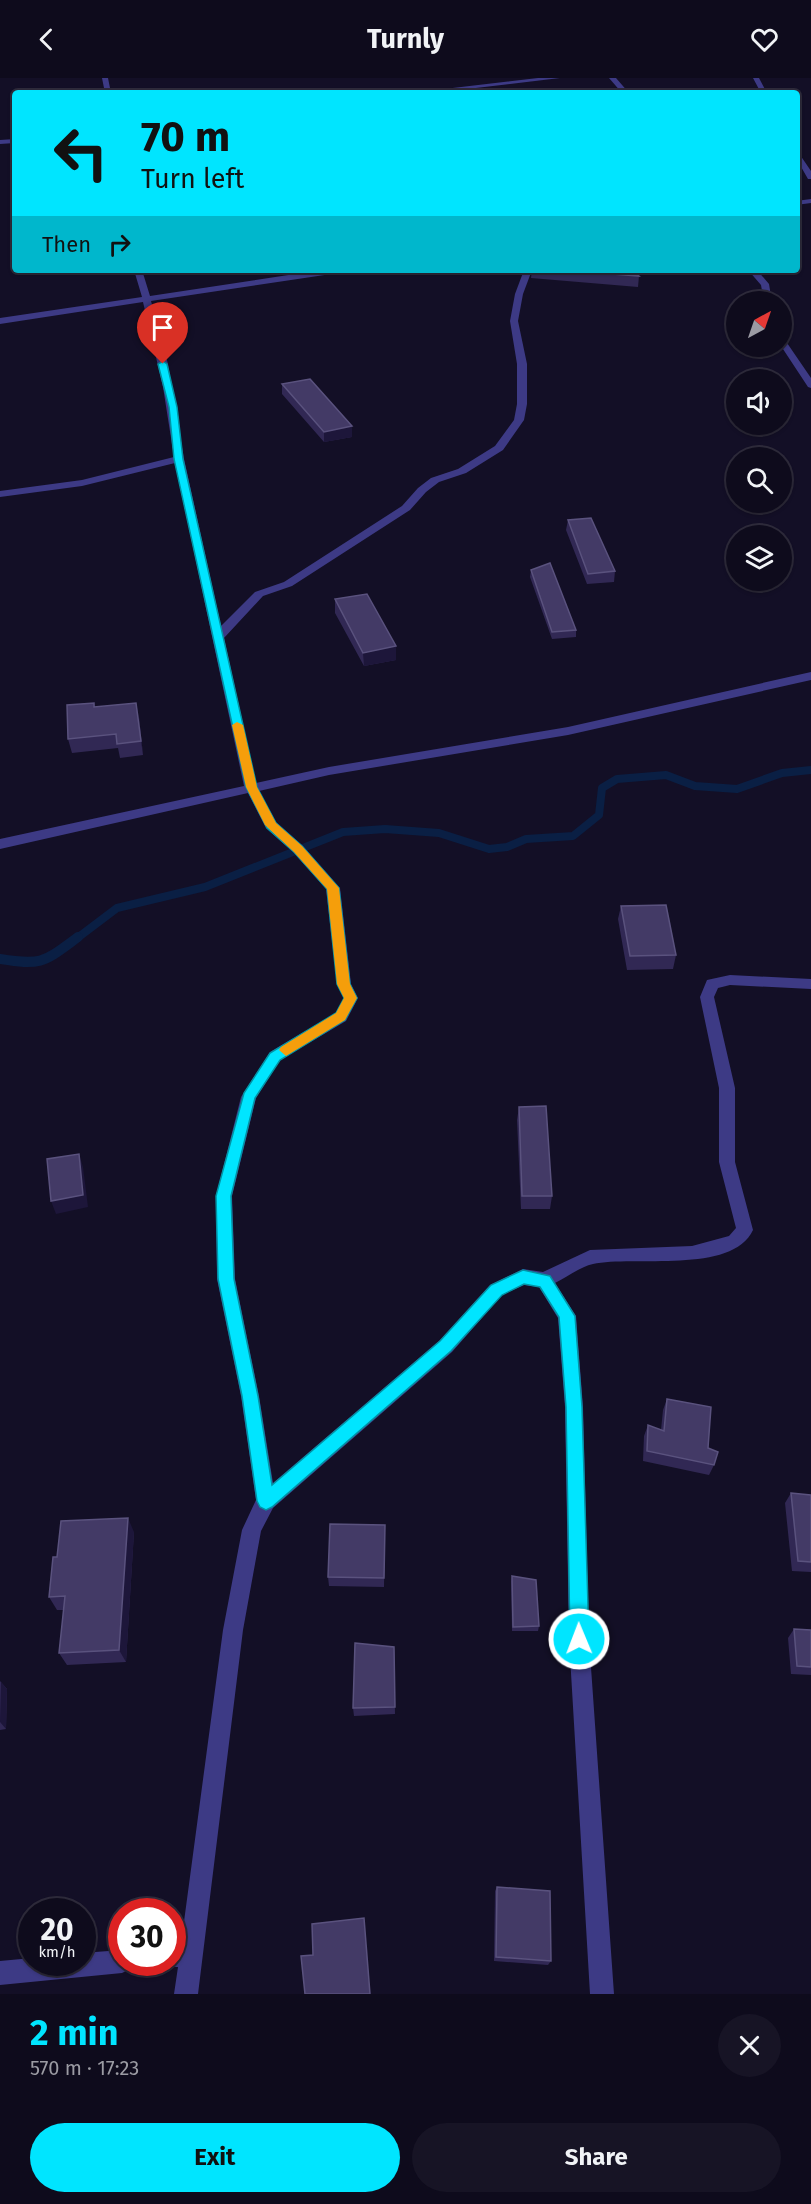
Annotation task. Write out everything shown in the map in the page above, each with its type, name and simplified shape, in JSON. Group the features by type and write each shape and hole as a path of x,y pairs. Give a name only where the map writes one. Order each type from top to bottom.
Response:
{"street":[{"path":"442,90 557,78"},
{"path":"612,78 623,90"},
{"path":"800,158 811,177"},
{"path":"139,273 173,407 178,459 251,787 271,825 298,849 333,888 344,984 351,998 341,1017 275,1056 249,1097 224,1196 226,1279 250,1396 266,1501"},
{"path":"0,321 319,273"},
{"path":"218,638 235,617 259,594 288,584 406,508 422,490 435,480 462,471 499,448 519,420 522,404 522,364 514,321 519,294 527,273"},
{"path":"755,273 765,284 766,291"},
{"path":"792,357 811,385"},
{"path":"0,494 82,483 178,459"},
{"path":"0,844 251,787 477,745 568,731 811,676"},
{"path":"186,1930 233,1630 252,1530 266,1501 446,1346 496,1290 523,1277 544,1280 590,1257 692,1253 734,1242 745,1230 727,1162 727,1088 707,997 712,984 730,980 811,984"},
{"path":"544,1280 567,1316 574,1407 579,1639 602,1994"},
{"path":"0,1973 108,1962"},
{"path":"184,1976 186,1994"}],"building":[{"path":"600,273 636,273 639,276"},
{"path":"310,379 352,426 324,432 282,384"},
{"path":"591,518 615,571 588,574 568,520"},
{"path":"550,563 576,630 552,632 531,570"},
{"path":"367,594 396,646 363,653 335,599"},
{"path":"94,703 94,707 136,703 141,741 117,744 116,734 68,739 67,705"},
{"path":"666,905 676,955 630,956 621,906"},
{"path":"546,1106 552,1196 522,1196 519,1107"},
{"path":"79,1154 83,1195 51,1201 47,1159"},
{"path":"667,1399 711,1407 708,1448 718,1452 714,1465 647,1451 648,1425 664,1431"},
{"path":"791,1493 811,1495 811,1562 798,1561"},
{"path":"128,1518 119,1650 59,1653 65,1596 49,1597 53,1557 57,1557 61,1521"},
{"path":"330,1524 385,1525 384,1578 328,1577"},
{"path":"512,1576 536,1580 539,1626 513,1627"},
{"path":"794,1629 811,1630 811,1667 797,1666"},
{"path":"355,1643 394,1647 395,1707 353,1708"},
{"path":"497,1887 550,1891 551,1961 496,1957"},
{"path":"364,1918 370,1994 305,1994 301,1956 313,1955 312,1924"}],"waterway":[{"path":"76,939 117,908 205,887 343,832 385,829 439,833 489,849 507,847 526,839 573,836 599,815 602,788 617,779 666,775 695,786 737,789 782,773 811,770"},
{"path":"0,959 25,962 42,960 78,937"}],"slow traffic":[{"path":"237,725 251,787 271,825 298,849 333,888 336,933 344,984 351,998 341,1017 286,1050"}],"route":[{"path":"163,364 173,407 178,459 251,787 271,825 298,849 333,888 336,933 344,984 351,998 341,1017 275,1056 249,1097 224,1196 226,1279 250,1396 266,1501 446,1346 496,1290 523,1277 544,1280 567,1316 574,1407 579,1639"}]}
